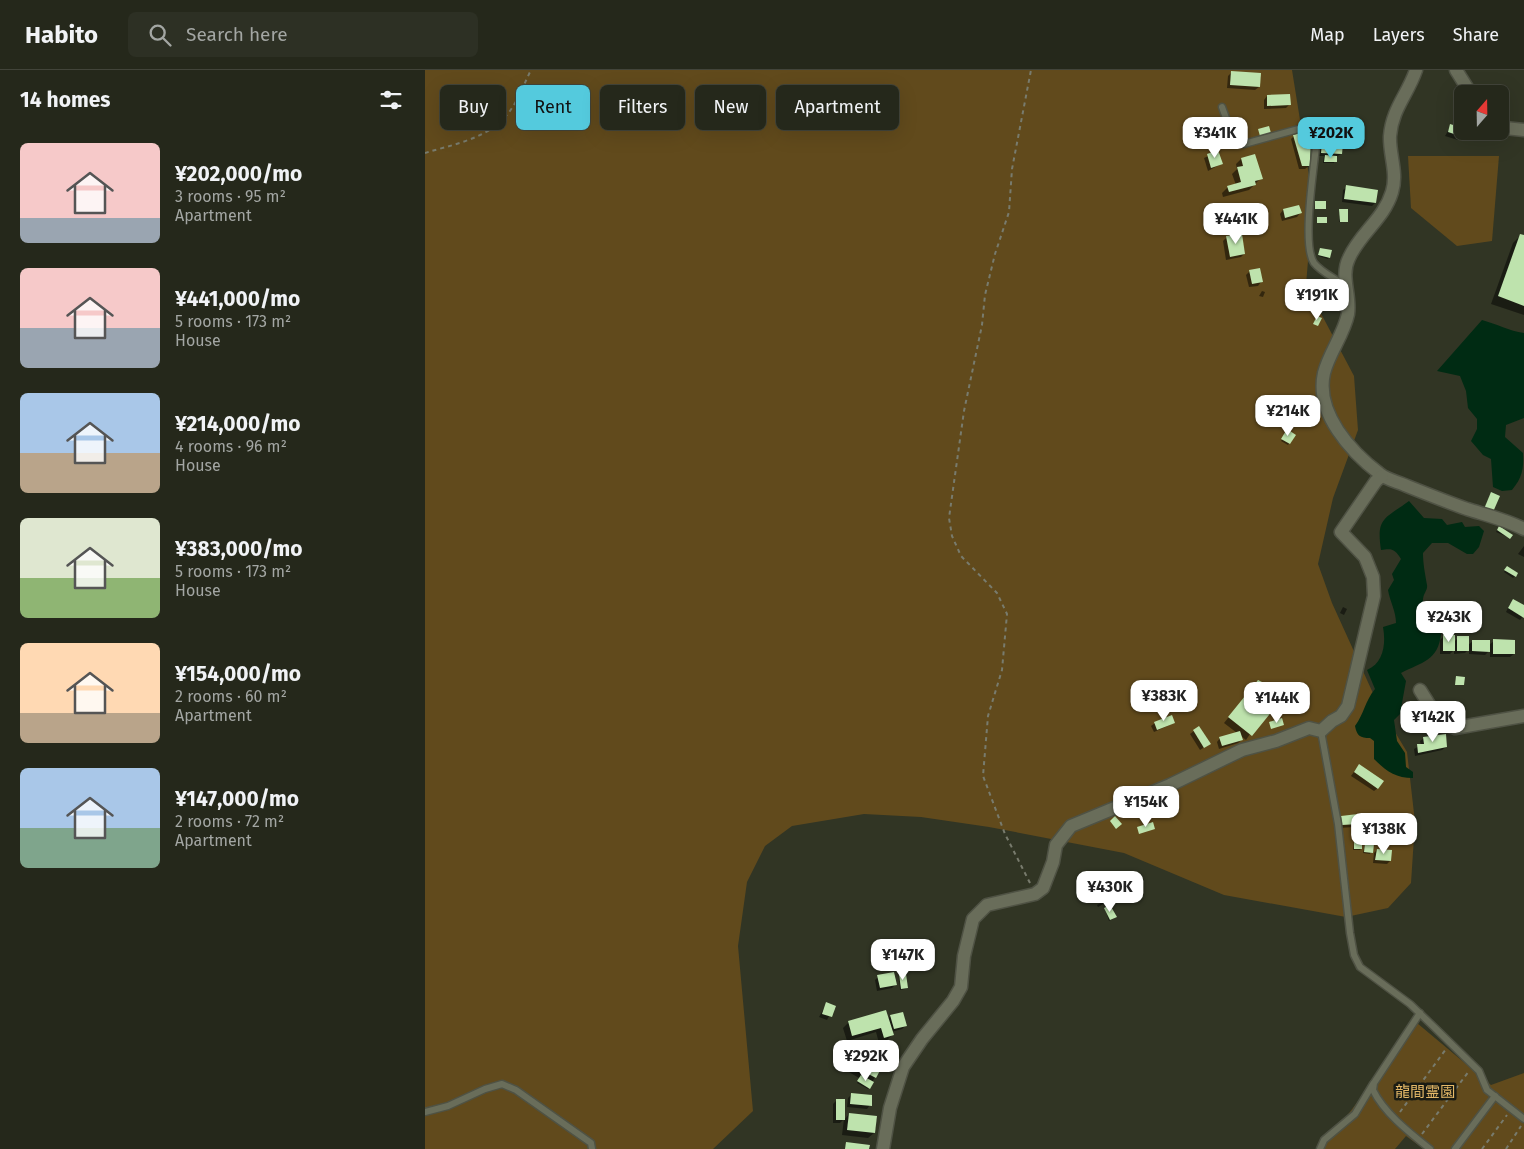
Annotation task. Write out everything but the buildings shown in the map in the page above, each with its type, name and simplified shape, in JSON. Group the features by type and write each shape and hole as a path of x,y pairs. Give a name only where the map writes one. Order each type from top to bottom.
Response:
{"street":[{"path":"1416,70 1411,86 1399,103 1390,136 1394,172 1392,192 1382,215 1357,244 1348,259 1345,272 1348,313 1324,374 1323,391 1331,420 1355,453 1382,476 1524,529"},
{"path":"1456,70 1465,85"},
{"path":"1509,128 1524,130"},
{"path":"883,1149 890,1108 903,1067 922,1039 953,1001 961,987 973,919 987,905 1035,894 1043,888 1053,862 1056,845 1071,826 1171,785 1242,750 1276,741 1309,728 1321,731 1333,720 1341,716 1348,706 1374,596 1373,577 1365,557 1341,532 1375,481 1382,476"},
{"path":"1420,690 1440,722 1455,728 1524,716"}],"lane":[{"path":"1222,107 1235,143 1243,144 1313,125 1317,137 1309,217 1311,255 1315,263 1346,286"},
{"path":"1321,731 1338,824 1354,955 1360,967 1420,1013 1479,1071 1487,1090 1524,1121"},
{"path":"1320,1149 1324,1140 1355,1114 1420,1013"},
{"path":"1374,1083 1375,1094 1395,1118 1430,1149"},
{"path":"425,1112 448,1106 485,1089 502,1084 516,1090 562,1124 581,1135 591,1143 592,1149"},
{"path":"1455,1149 1495,1096"}],"path":[{"path":"425,154 482,135 504,119 513,108 531,70"},
{"path":"1031,70 1012,169 1009,212 995,254 985,295 982,325 964,411 949,518 952,536 961,556 997,593 1007,614 1002,670 988,716 983,776 1005,834 1035,894"},
{"path":"1395,1118 1451,1043"},
{"path":"1418,1139 1473,1066"},
{"path":"1482,1149 1511,1110"},
{"path":"1506,1149 1524,1121"}],"green space":[{"path":"425,70 1292,70 1313,201 1306,285 1354,376 1358,430 1333,498 1318,564 1332,603 1377,702 1407,752 1415,822 1411,883 1388,908 1346,917 1224,895 1124,853 989,827 921,817 864,814 792,826 765,846 747,882 738,946 753,1111 713,1149 425,1149"},
{"path":"1408,156 1499,156 1492,241 1457,246 1411,208"},
{"name":"龍間霊園","path":"1417,1023 1491,1085 1524,1073 1524,1149 1424,1149 1406,1136 1395,1149 1322,1149"}],"shaded area":[{"path":"1482,320 1524,333 1524,418 1506,425 1505,437 1523,453 1522,473 1512,490 1502,491 1493,487 1491,459 1483,455 1471,441 1477,429 1477,419 1468,408 1466,391 1460,376 1437,371"},
{"path":"1409,501 1424,518 1442,519 1447,525 1462,522 1465,527 1479,526 1484,531 1479,547 1473,554 1467,554 1448,543 1432,543 1423,553 1427,587 1423,598 1423,605 1431,623 1441,634 1436,650 1428,660 1401,673 1406,681 1400,714 1394,720 1397,741 1405,753 1406,767 1413,772 1413,778 1396,775 1378,763 1374,759 1374,741 1370,738 1359,736 1355,726 1375,689 1367,670 1377,663 1383,652 1383,627 1396,623 1388,590 1394,580 1392,574 1401,559 1393,550 1381,550 1381,525 1388,516"}]}
